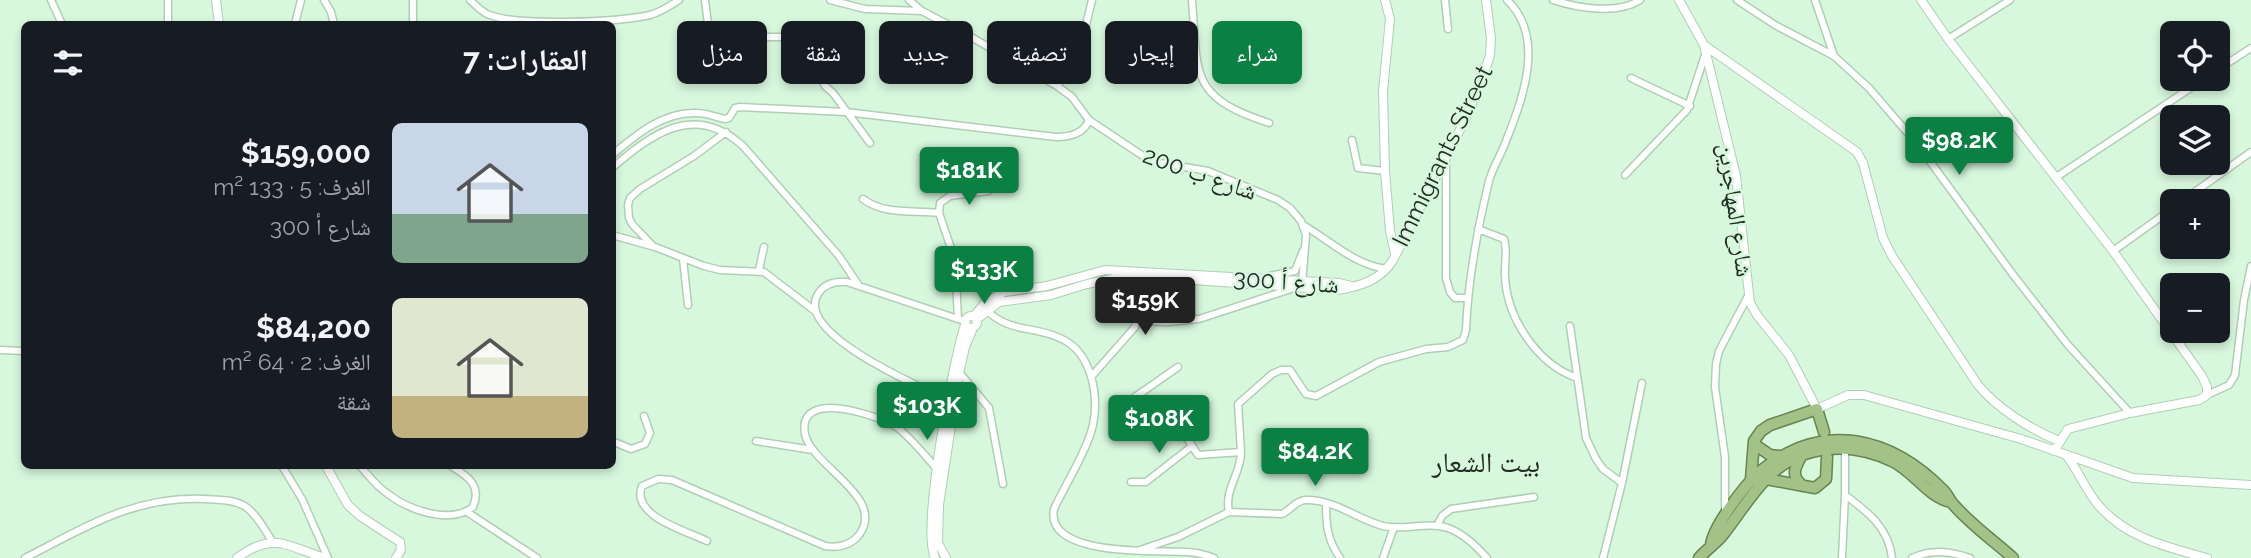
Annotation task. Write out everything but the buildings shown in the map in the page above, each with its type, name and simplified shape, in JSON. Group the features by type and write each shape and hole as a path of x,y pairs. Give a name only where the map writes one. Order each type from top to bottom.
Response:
{"highway":[{"path":"1751,479 1754,444 1758,435 1770,425 1817,409 1825,432"},
{"path":"1711,545 1713,535 1751,479 1781,456 1800,447 1831,440 1855,440 1900,456 1928,476 1945,492 1951,502 2013,558"},
{"path":"1754,444 1770,456 1781,456"},
{"path":"1699,558 1723,535 1766,479 1781,467 1823,449 1861,449 1897,464 1940,499 1951,502"},
{"path":"1802,456 1794,474 1803,486"},
{"path":"1766,479 1813,488 1823,482 1827,475 1827,457"}],"street":[{"path":"51,0 61,21"},
{"path":"168,0 168,21"},
{"path":"216,0 219,21"},
{"path":"324,0 333,21"},
{"path":"413,0 413,21"},
{"path":"470,0 479,9 494,16 562,21"},
{"path":"596,21 652,15 679,0"},
{"path":"705,0 709,32 715,37 801,37 806,42 825,86 870,143"},
{"path":"830,0 865,9 922,11"},
{"name":"شارع ب 200","path":"909,0 922,11 1057,86 1072,97 1089,120 1149,159 1201,169 1278,200 1294,212 1303,225 1307,239 1302,284"},
{"path":"1057,86 1080,50 1092,0"},
{"path":"1192,0 1195,52 1204,84 1222,104 1250,118 1269,123"},
{"path":"1385,0 1390,19 1383,91 1385,171 1390,231 1395,253"},
{"path":"1445,0 1448,29"},
{"name":"Immigrants Street","path":"1351,286 1369,282 1387,269 1446,156 1487,68 1491,38 1486,0"},
{"path":"1229,512 1227,505 1230,486 1241,467 1238,404 1272,374 1289,370 1306,394 1316,396 1385,360 1460,343 1466,330 1471,263 1478,229 1491,176 1516,115 1530,46 1519,14 1507,0"},
{"path":"1553,0 1585,9 1628,6 1640,0"},
{"name":"شارع المهاجرين","path":"1679,0 1705,48 1739,194 1748,296 1757,315 1796,365 1817,409"},
{"path":"1737,0 1775,25 1834,56 1856,75 1906,130 2067,345 2130,413"},
{"path":"1815,0 1834,56"},
{"path":"1921,0 1948,39 2113,251 2203,379 2207,395"},
{"path":"1948,39 2010,0"},
{"path":"296,21 302,1"},
{"path":"1625,175 1689,106 1705,48 1857,152 1864,167 1883,238 1892,256 1978,384 2013,415 2059,441"},
{"path":"2230,62 2251,48"},
{"path":"1631,78 1689,106"},
{"path":"2056,178 2186,91"},
{"path":"616,152 647,127 681,114 708,114 725,119 729,118 735,108 740,107 846,112 1056,137 1066,137 1079,132 1086,127 1089,120"},
{"path":"616,165 652,136 676,125 704,125 726,132 743,146 839,256 859,286"},
{"path":"655,247 629,218 630,198 726,132"},
{"path":"1352,140 1358,167 1385,171"},
{"path":"2199,189 2251,152"},
{"path":"1446,156 1446,278 1455,298 1468,298"},
{"path":"946,558 938,543 937,523 943,430 968,321 955,260 939,213 940,203 946,197 988,191"},
{"path":"863,199 882,210 939,213"},
{"path":"2113,251 2160,218"},
{"path":"1303,225 1350,257 1372,267 1387,269"},
{"path":"1478,229 1504,239 1507,295 1530,342 1548,361 1577,378"},
{"path":"616,236 720,270 759,270 815,311 823,326 853,349 920,387 933,402 948,442"},
{"path":"1260,278 1295,271 1307,239"},
{"path":"759,270 764,247"},
{"path":"683,258 688,305"},
{"path":"2054,451 2068,429 2130,413 2193,402 2229,384 2235,375 2251,266"},
{"path":"1091,377 1126,339 1137,321 1124,274"},
{"name":"شارع أ 300","path":"968,321 990,299 1014,295 1051,295 1071,284 1109,279 1124,274 1260,278 1338,290 1351,286"},
{"name":"شارع أ 300","path":"1124,274 1302,284"},
{"path":"815,311 818,293 840,281 968,321"},
{"path":"1137,321 1186,321 1208,317 1302,284"},
{"name":"شارع أ 300","path":"968,321 1014,295"},
{"path":"1725,517 1725,457 1715,387 1716,364 1719,351 1748,296"},
{"path":"987,311 1003,324 1062,339 1081,355 1091,377 1092,428 1052,516 1057,528 1073,539 1111,549 1132,552 1187,552 1214,558"},
{"path":"1570,326 1586,438 1603,469 1622,483"},
{"path":"0,350 21,351"},
{"path":"1178,368 1135,397 1153,410 1171,432 1187,438 1195,453 1241,452"},
{"path":"935,558 930,535 948,442 957,370"},
{"path":"957,370 989,408 1003,484"},
{"path":"1603,558 1622,483 1642,383"},
{"path":"1817,409 1848,395 1864,394 2054,451 2133,478 2251,485"},
{"path":"707,541 652,515 641,501 642,486 658,479 672,480 825,546 841,547 855,540 863,527 863,504 813,450 806,435 806,422 814,411 820,408 869,414 889,423 900,430 941,473"},
{"path":"616,443 631,449 645,444 650,433 644,416"},
{"path":"756,441 813,450"},
{"path":"1131,482 1146,482 1192,446"},
{"path":"1842,558 1844,448"},
{"path":"2067,456 2098,506 2116,522 2148,542 2207,558"},
{"path":"284,469 302,499 326,558"},
{"path":"328,469 348,505 400,542 401,550 396,558"},
{"path":"363,469 384,492 416,509 447,514 467,512 537,558"},
{"path":"455,469 471,480 475,489 475,502 467,512"},
{"path":"1845,495 1879,524 1889,541 1892,558"},
{"path":"1437,526 1441,516 1451,509 1534,498"},
{"path":"25,558 136,505 200,499 240,504 256,516 272,541"},
{"path":"1132,552 1178,537 1229,512 1277,514 1286,512 1301,501 1326,503 1346,509 1379,525 1448,528 1461,535 1487,558"},
{"path":"1326,503 1327,532 1340,558"},
{"path":"1383,558 1394,527"},
{"path":"237,558 258,544 272,541 326,558"},
{"path":"1912,558 1933,551 1970,558"}],"district":[{"name":"بيت الشعار","path":"1486,462"}]}
